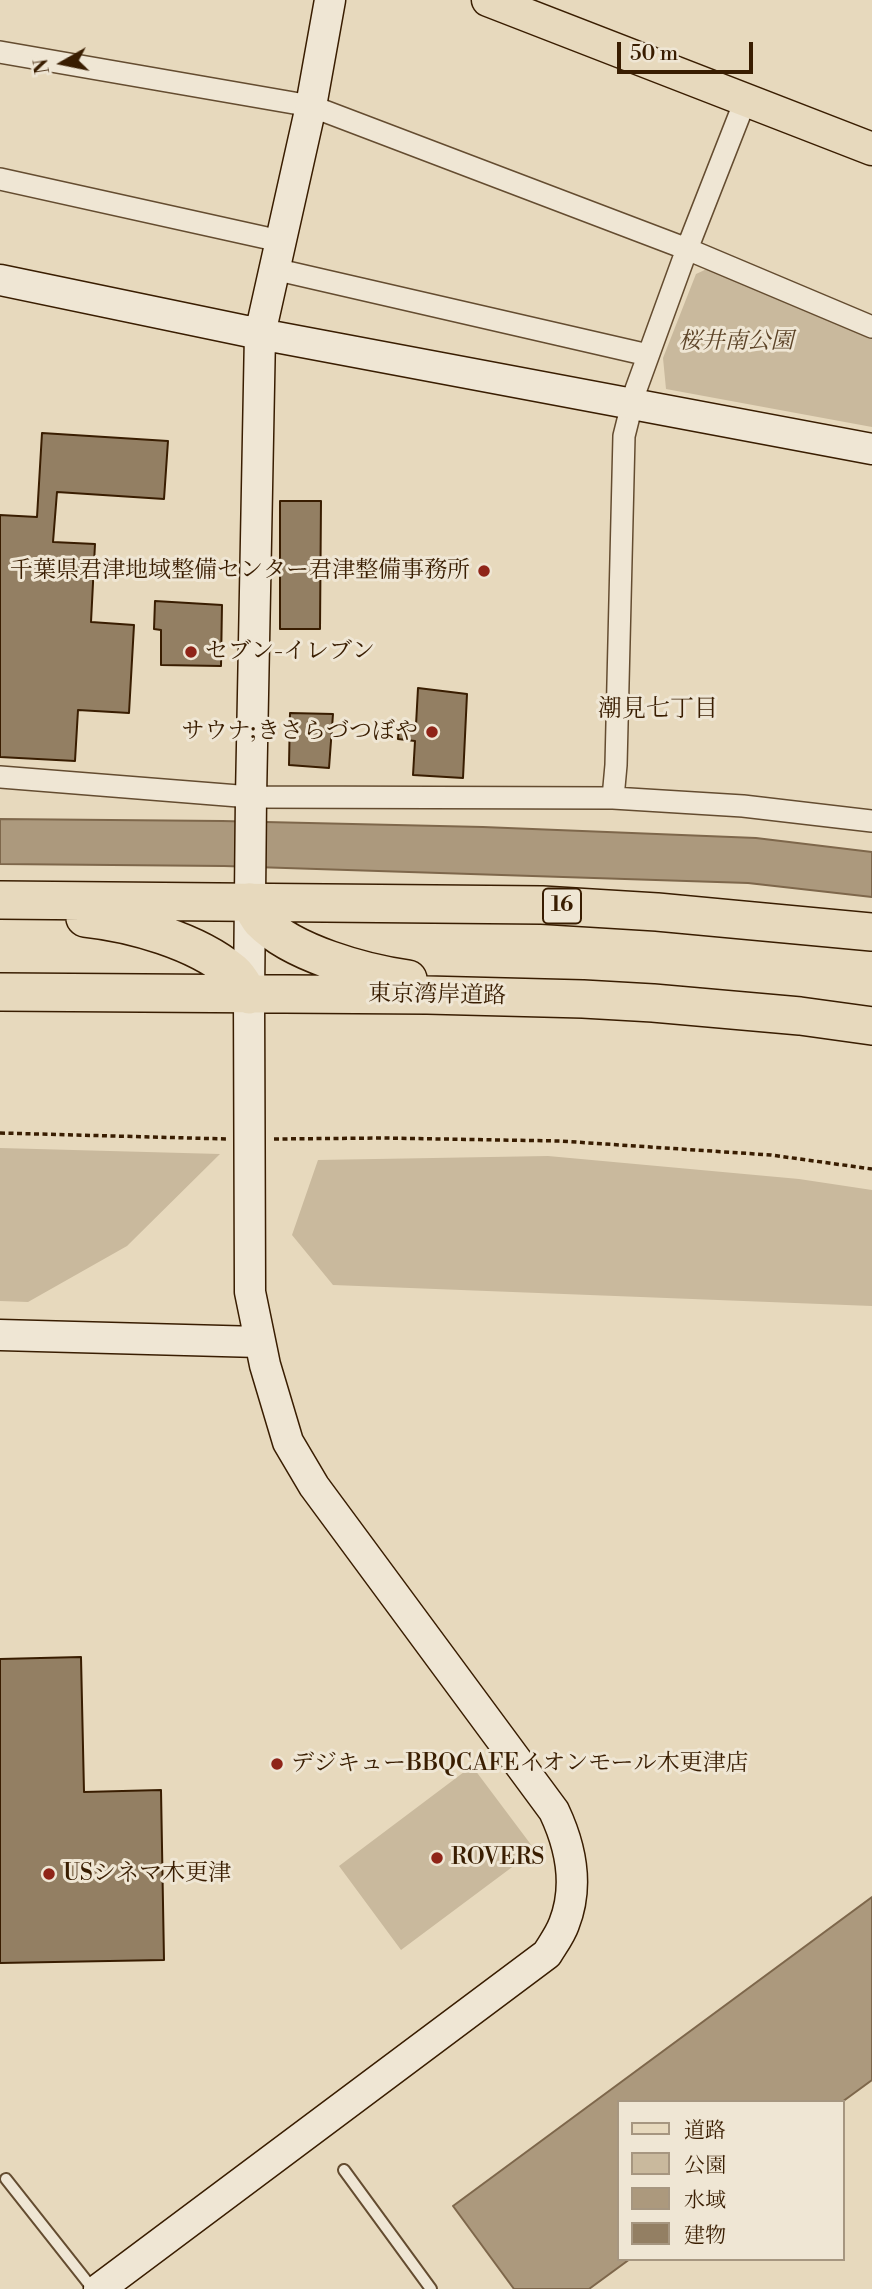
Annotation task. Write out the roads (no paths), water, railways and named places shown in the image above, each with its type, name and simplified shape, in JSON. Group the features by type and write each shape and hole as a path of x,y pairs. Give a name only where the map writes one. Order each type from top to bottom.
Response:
{"highway":[{"name":"16","path":"0,900 541,905 657,912 872,932"},
{"path":"250,902 259,918 283,937 298,946 366,972 427,982 583,999"},
{"path":"0,909 91,918 173,939 236,974 249,995"},
{"name":"東京湾岸道路","path":"0,992 428,995 583,999 800,1016 872,1026"}],"main road":[{"path":"488,0 872,149"}],"street":[{"path":"99,2289 547,1954 564,1926 570,1903 571,1858 565,1835 554,1811 314,1486 288,1442 259,1342 250,1292 251,797 260,334 311,106 331,0"},
{"path":"0,52 311,106 687,249 872,327"},
{"path":"613,798 624,436 648,355 745,101"},
{"path":"0,179 648,355"},
{"path":"0,280 260,334 872,449"},
{"path":"0,777 251,797 613,798 744,806 872,821"},
{"path":"0,1335 259,1342"}],"lane":[{"path":"344,2170 430,2289"},
{"path":"6,2179 93,2289"}],"water":[{"path":"0,819 483,827 756,838 872,852 872,897 748,883 224,866 0,864"},
{"path":"872,1897 872,2080 844,2101 616,2100 616,2261 627,2261 589,2289 514,2289 453,2206"}],"place":[{"name":"千葉県君津地域整備センター君津整備事務所","path":"484,571"},
{"name":"セブン-イレブン","path":"191,652"},
{"name":"サウナ;きさらづつぼや","path":"432,732"},
{"name":"デジキューBBQCAFEイオンモール木更津店","path":"277,1764"},
{"name":"ROVERS","path":"437,1858"},
{"name":"USシネマ木更津","path":"49,1874"}],"district":[{"name":"潮見七丁目","path":"658,710"}],"park label":[{"name":"桜井南公園","path":"736,342"}]}
